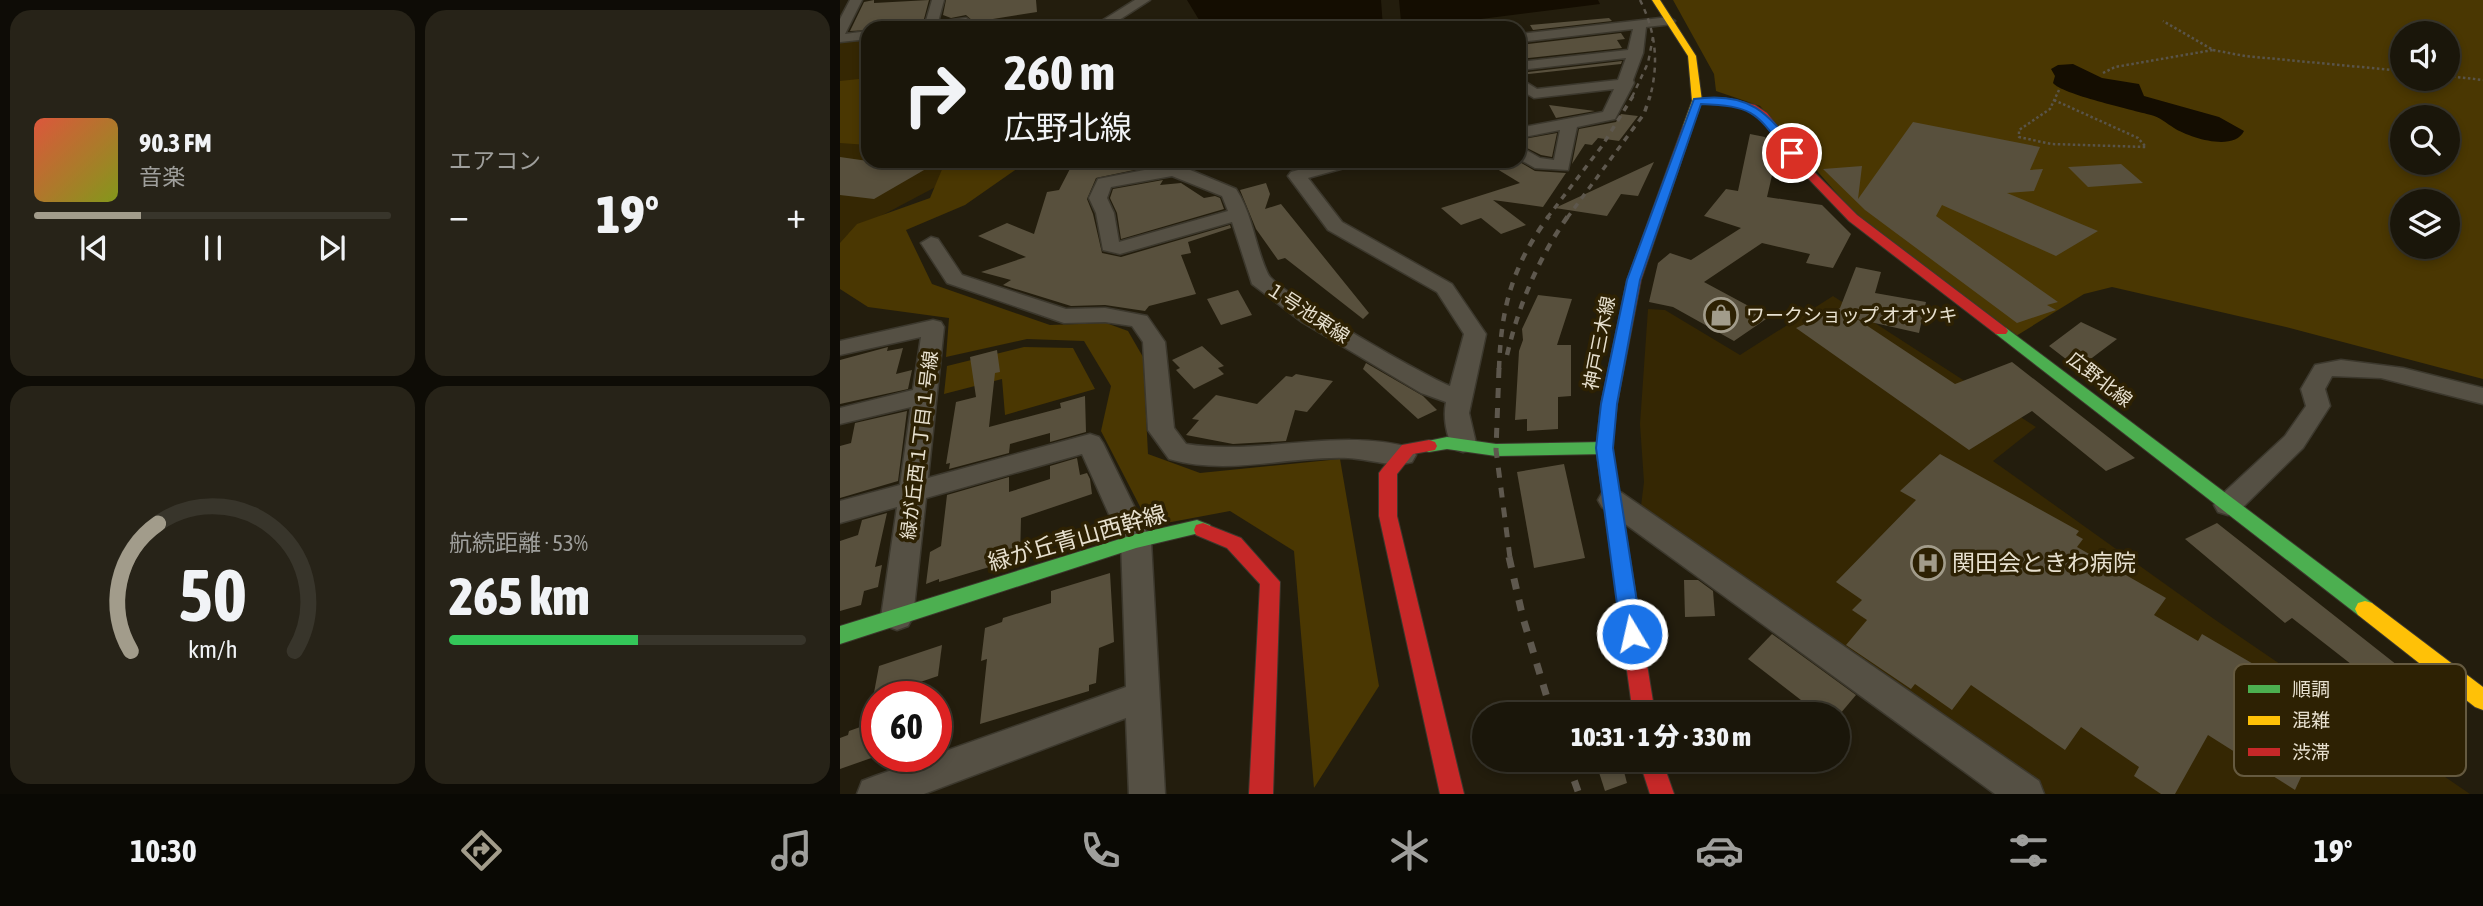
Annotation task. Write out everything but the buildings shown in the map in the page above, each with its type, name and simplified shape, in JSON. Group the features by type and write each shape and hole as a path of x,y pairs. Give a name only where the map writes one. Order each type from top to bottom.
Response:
{"street":[{"path":"840,32 856,0"},
{"path":"928,21 937,0"},
{"path":"1108,21 1144,0"},
{"name":"神戸三木線","path":"1642,702 1604,448 1609,404 1634,280 1697,101 1692,56 1656,0"},
{"path":"1526,37 1669,21"},
{"path":"1526,132 1609,116 1627,83 1636,53 1640,24"},
{"path":"840,38 861,36"},
{"path":"1526,65 1636,53"},
{"path":"1526,88 1534,94 1627,83"},
{"name":"広野北線","path":"1697,101 1729,102 1751,107 1763,115 1807,171 1853,218 2436,664"},
{"path":"1526,156 1535,163 1562,166 1569,124"},
{"path":"1166,168 1104,183 1098,198 1105,213 1110,247 1120,248 1238,214"},
{"name":"１号池東線","path":"1178,168 1230,193 1248,238 1259,279 1310,317 1430,387 1459,398"},
{"path":"1325,168 1297,176 1335,226 1446,288 1475,334 1456,413 1463,443"},
{"path":"931,243 954,279 1064,316 1105,315 1139,321 1154,342 1161,430 1178,452 1216,458 1347,449 1403,455"},
{"name":"緑が丘西１丁目１号線","path":"840,348 933,327 897,617"},
{"path":"2228,505 2294,442 2318,406 2313,389 2323,370 2342,366 2365,368 2483,396"},
{"path":"840,416 925,395"},
{"path":"840,512 1090,443 1136,541 1147,794"},
{"path":"1452,794 1388,516 1388,472 1408,449 1447,443 1463,443 1496,450 1604,448"},
{"path":"1612,500 2026,794"},
{"name":"緑が丘青山西幹線","path":"840,635 1136,541 1197,527 1234,543 1270,582 1261,794"},
{"name":"広野北線","path":"2466,687 2483,700"},
{"path":"875,794 1143,696"},
{"path":"1655,772 1662,794"}],"path":[{"path":"2163,21 2213,50 2245,56 2390,70"},
{"path":"2103,73 2115,67 2213,50"},
{"path":"2460,77 2483,80"},
{"path":"2053,100 2138,138 2146,147 2051,144 2019,137 2019,130 2047,112 2053,100 2059,90"}],"shaded area":[{"path":"1187,0 1381,0 1382,21 1200,21"},
{"path":"1399,0 1598,0 1600,4 1465,21 1401,21"},
{"path":"1673,0 2483,0 2483,379 2286,327 2112,287 2084,294 2016,336 1854,213 1760,106 1716,91 1714,74"},
{"path":"861,39 861,168 953,168 945,182 860,227 840,250 840,41"},
{"path":"2073,64 2102,78 2139,84 2144,96 2219,117 2244,131 2231,141 2201,139 2181,132 2154,116 2083,97 2053,83 2055,76 2051,69 2058,65"},
{"path":"861,79 861,144 840,143 840,81"},
{"path":"943,168 1018,168 965,205 906,230 932,284 1050,325 1106,323 1128,331 1143,357 1148,454 1200,473 1340,459 1379,686 1314,788 1294,551 1230,511 1150,526 1101,431 1111,386 1084,341 1027,339 946,357 949,318 868,307 840,289 840,243 857,224 930,198"},
{"name":"関田会ときわ病院","path":"1833,296 2036,427 1993,461 2280,664 2234,664 2234,776 2444,776 2470,794 2045,794 1641,506 1644,482 1640,424 1648,309 1665,310 1740,355"},
{"path":"1024,347 1073,348 1095,389 1005,415 1002,379 944,394 947,366"}],"railway":[{"path":"1640,0 1653,36 1655,60 1650,97"},
{"path":"1632,97 1648,63 1653,37"},
{"path":"1547,218 1602,146 1633,96"},
{"path":"1567,218 1644,114 1650,96"},
{"path":"1499,369 1502,326 1511,288 1526,252 1549,216"},
{"path":"1507,355 1531,282 1568,216"},
{"path":"1499,368 1496,450 1510,558"},
{"path":"1509,557 1523,618 1548,702"},
{"path":"1571,772 1579,794"}],"traffic: fast":[{"path":"2001,331 2365,609"},
{"path":"1429,446 1447,443 1496,450 1604,448"},
{"path":"840,635 1136,541 1197,527 1203,530"}],"traffic: slow":[{"path":"1656,0 1692,56 1697,101 1688,126"},
{"path":"2365,609 2436,664"},
{"path":"2466,687 2483,700"}],"traffic: jam":[{"path":"1697,101 1729,102 1751,107 1763,115 1807,171 1853,218 2001,331"},
{"path":"1642,702 1604,448 1609,404 1634,280 1688,126"},
{"path":"1429,446 1408,449 1388,473 1388,516 1452,794"},
{"path":"1203,530 1234,543 1270,582 1261,794"},
{"path":"1655,772 1662,794"}],"place":[{"name":"ワークショップ オオツキ","path":"1721,315"},
{"name":"関田会ときわ病院","path":"1928,563"}],"route":[{"path":"1632,634 1604,448 1609,404 1634,280 1697,101 1729,102 1751,107 1763,115 1792,153"}]}
